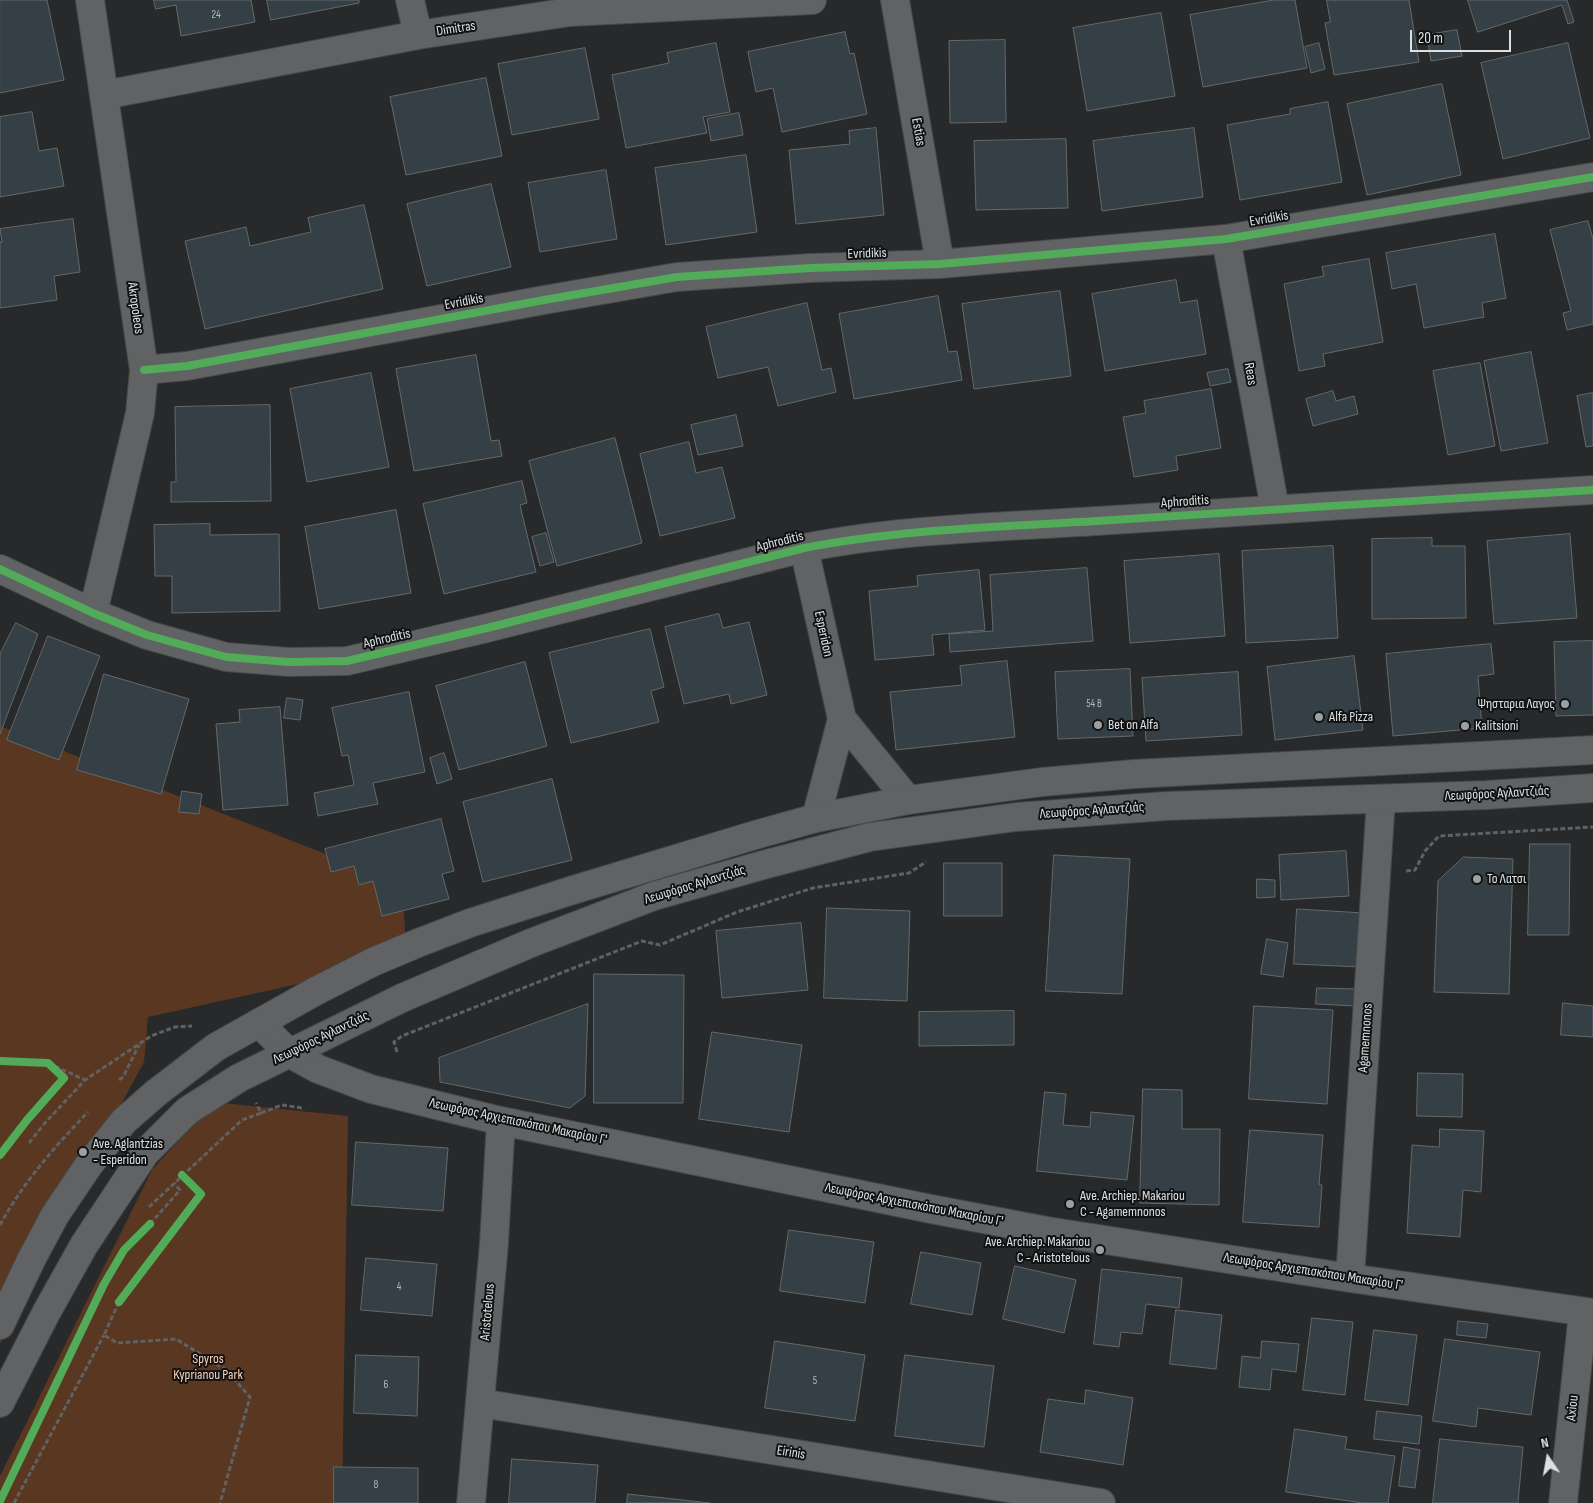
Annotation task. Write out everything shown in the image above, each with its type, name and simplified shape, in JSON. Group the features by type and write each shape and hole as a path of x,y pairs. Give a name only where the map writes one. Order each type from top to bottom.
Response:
{"street":[{"name":"Akropoleos","path":"90,0 144,370 140,413 93,613"},
{"path":"410,0 418,35"},
{"name":"Dimitras","path":"104,95 418,35 570,12 812,0"},
{"name":"Estias","path":"896,0 940,264"},
{"name":"Evridikis","path":"144,370 187,366 677,277 810,268 940,264 1226,240 1593,177"},
{"name":"Reas","path":"1226,240 1275,509"},
{"name":"Aphroditis","path":"0,569 93,613 147,634 226,657 290,662 347,661 487,628 804,548 836,542 903,534 1593,490"},
{"name":"Esperidon","path":"804,548 842,719 908,800"},
{"name":"Esperidon","path":"816,818 842,719"},
{"path":"0,1325 55,1215 88,1166 124,1121 156,1093 216,1047 366,965 418,942 573,890 755,835 816,818 908,800 1042,782 1134,774 1593,750"},
{"name":"Λεωφόρος Αγλαντζιάς","path":"0,1403 46,1313 80,1254 145,1153 187,1111 240,1078 402,998 531,943 654,896 763,864 870,837 1016,817 1166,806 1487,795 1593,788"},
{"name":"Agamemnonos","path":"1350,1278 1381,799"},
{"name":"Λεωφόρος Αρχιεπισκόπου Μακαρίου Γ'","path":"259,1023 289,1054 318,1068 371,1089 501,1121 1047,1231 1350,1278 1588,1312"},
{"name":"Aristotelous","path":"471,1503 497,1206 501,1121"},
{"name":"Axiou","path":"1563,1503 1588,1312"},
{"name":"Eirinis","path":"480,1403 1035,1498 1101,1503"}],"path":[{"path":"1376,873 1415,870 1425,851 1438,836 1593,827"},
{"path":"397,1052 394,1042 402,1036 642,941 660,945 737,912 813,888 909,873 933,858"},
{"path":"23,1151 44,1124 85,1080 150,1036 175,1027 191,1025 202,1029 216,1047"},
{"path":"116,1084 122,1077 140,1044"},
{"path":"38,1063 48,1063 85,1080"},
{"path":"48,1063 64,1078"},
{"path":"240,1078 262,1113"},
{"path":"150,1206 174,1183 185,1178 242,1120 282,1106 302,1108"},
{"path":"0,1225 9,1208 61,1139 88,1112"},
{"path":"144,1230 180,1190 174,1183"},
{"path":"14,1503 104,1335 119,1302 125,1294"},
{"path":"104,1335 117,1343 176,1339 226,1370 250,1397 220,1503"}],"green space":[{"path":"0,726 402,884 407,960 148,1017 144,1062 91,1160 0,1344"},
{"name":"Spyros Kyprianou Park","path":"213,1102 348,1116 342,1503 0,1503 0,1476 152,1170"}],"building":[{"path":"0,0 47,0 64,80 0,93"},
{"path":"154,0 251,0 255,22 181,36 176,5 156,9"},
{"path":"267,0 359,0 359,3 271,20"},
{"path":"1274,0 1295,0 1307,68 1203,87 1190,15"},
{"path":"1327,0 1409,0 1419,62 1334,75 1325,23 1330,22"},
{"path":"1468,0 1567,0 1574,22 1568,24 1562,5 1478,32"},
{"path":"1161,13 1175,96 1087,111 1073,28"},
{"path":"1457,30 1462,56 1431,61 1427,35"},
{"path":"845,32 850,54 854,53 867,114 782,132 773,88 756,92 748,52"},
{"path":"1005,40 1006,122 950,123 949,41"},
{"path":"716,43 730,112 703,117 707,133 626,148 612,75 669,63 667,53"},
{"path":"1319,43 1325,69 1311,73 1305,47"},
{"path":"1568,43 1590,138 1503,159 1481,63"},
{"path":"585,48 599,119 512,135 498,64"},
{"path":"486,78 502,156 406,175 390,97"},
{"path":"1442,84 1461,175 1367,195 1347,104"},
{"path":"1328,102 1342,182 1240,200 1227,125 1290,114 1290,109"},
{"path":"32,112 39,151 57,148 64,186 0,197 0,117"},
{"path":"739,113 743,135 711,141 707,119"},
{"path":"876,128 884,215 796,224 789,150 850,144 849,131"},
{"path":"1194,128 1203,197 1102,211 1093,141"},
{"path":"1066,139 1068,208 976,210 974,141"},
{"path":"746,155 757,232 666,245 655,168"},
{"path":"606,170 617,239 540,252 528,183"},
{"path":"491,184 511,267 427,286 407,204"},
{"path":"364,205 383,289 205,329 185,241 246,227 250,246 311,232 308,218"},
{"path":"73,219 80,272 54,276 57,300 0,308 0,242 2,242 0,229"},
{"path":"1588,221 1593,239 1593,324 1567,330 1563,313 1571,311 1550,230"},
{"path":"1495,234 1506,298 1482,303 1484,317 1424,328 1416,284 1392,289 1386,253"},
{"path":"1369,259 1383,342 1323,354 1325,366 1299,371 1284,284 1324,276 1322,267"},
{"path":"1176,280 1180,303 1197,300 1206,354 1105,371 1092,294"},
{"path":"1060,291 1071,376 974,389 962,304"},
{"path":"938,296 948,352 957,351 962,380 854,399 839,314"},
{"path":"807,303 822,370 831,368 836,392 778,406 768,367 718,378 706,327"},
{"path":"1531,352 1548,443 1501,451 1484,361"},
{"path":"476,355 491,441 499,440 502,456 414,471 396,369"},
{"path":"1480,363 1495,446 1448,455 1433,371"},
{"path":"1228,369 1231,382 1210,386 1207,373"},
{"path":"371,373 389,467 307,482 290,389"},
{"path":"1211,389 1221,448 1176,456 1178,470 1134,477 1123,417 1146,413 1144,401"},
{"path":"1333,391 1336,401 1354,396 1358,414 1313,426 1306,399"},
{"path":"1593,393 1593,446 1586,447 1577,396"},
{"path":"270,405 271,501 171,502 171,482 176,482 175,407"},
{"path":"736,415 743,446 698,455 691,425"},
{"path":"615,438 642,543 557,566 529,461"},
{"path":"689,442 696,473 722,467 735,518 660,536 640,454"},
{"path":"522,481 527,503 520,505 536,572 444,594 423,504"},
{"path":"396,510 411,593 319,609 305,527"},
{"path":"210,524 210,535 279,534 280,611 172,613 172,576 155,576 154,525"},
{"path":"546,533 554,562 540,566 532,537"},
{"path":"1570,534 1577,618 1494,624 1487,541"},
{"path":"1432,538 1432,546 1465,546 1466,618 1372,619 1372,539"},
{"path":"1333,546 1338,638 1246,643 1242,551"},
{"path":"1219,554 1225,636 1130,643 1124,561"},
{"path":"1087,568 1093,641 950,652 949,634 993,631 990,575"},
{"path":"979,570 985,630 932,635 934,655 875,660 869,591 918,586 917,576"},
{"path":"719,614 723,628 749,622 767,695 731,704 729,694 684,704 665,627"},
{"path":"16,623 38,634 0,734 0,654"},
{"path":"650,629 664,687 651,691 659,722 571,743 549,653"},
{"path":"48,636 100,656 59,760 7,740"},
{"path":"1593,641 1593,715 1556,716 1554,642"},
{"path":"1491,644 1494,674 1478,676 1482,728 1393,736 1386,654"},
{"path":"1354,656 1363,730 1275,740 1267,667"},
{"path":"1007,661 1015,737 896,750 890,692 962,685 960,666"},
{"path":"525,662 547,746 459,770 436,686"},
{"path":"1130,669 1133,736 1058,739 1055,672"},
{"path":"1238,672 1242,735 1146,741 1142,678"},
{"path":"104,674 189,699 161,794 77,770"},
{"path":"409,692 425,772 373,783 378,804 318,816 314,793 354,785 348,755 342,756 332,708"},
{"path":"287,698 303,700 300,720 284,718"},
{"path":"280,707 288,805 223,810 216,724 240,722 239,710"},
{"path":"444,753 452,779 437,784 430,758"},
{"path":"552,779 572,860 483,882 463,802"},
{"path":"182,791 202,794 199,814 179,812"},
{"path":"441,819 454,871 442,874 449,899 382,916 373,881 359,885 354,866 331,872 325,849"},
{"path":"1530,844 1570,844 1569,935 1528,935"},
{"path":"1346,851 1349,896 1281,900 1279,855"},
{"path":"1054,855 1130,859 1122,994 1046,991"},
{"path":"1464,857 1513,859 1509,994 1434,992 1438,881"},
{"path":"944,863 1002,863 1002,916 944,916"},
{"path":"1257,879 1275,880 1275,897 1257,898"},
{"path":"827,908 910,911 907,1001 824,998"},
{"path":"1297,909 1364,913 1361,967 1294,964"},
{"path":"801,923 808,990 722,998 716,931"},
{"path":"1267,939 1288,943 1283,977 1261,974"},
{"path":"594,974 684,975 683,1103 594,1103"},
{"path":"1317,988 1356,989 1355,1006 1316,1004"},
{"path":"1563,1003 1593,1006 1593,1037 1561,1035"},
{"path":"588,1004 585,1096 570,1108 440,1082 439,1058"},
{"path":"1254,1006 1333,1010 1327,1104 1249,1099"},
{"path":"1014,1011 1014,1045 919,1046 919,1012"},
{"path":"712,1032 802,1045 789,1132 699,1119"},
{"path":"1418,1073 1463,1074 1462,1117 1417,1116"},
{"path":"1143,1089 1182,1090 1182,1129 1220,1129 1219,1205 1140,1203"},
{"path":"1045,1092 1066,1094 1063,1125 1090,1127 1091,1112 1134,1116 1127,1180 1037,1171"},
{"path":"1440,1129 1484,1131 1481,1192 1463,1190 1460,1237 1407,1233 1412,1145 1439,1147"},
{"path":"1250,1130 1323,1135 1319,1185 1322,1185 1319,1227 1243,1222"},
{"path":"356,1142 448,1148 443,1211 352,1205"},
{"path":"789,1230 874,1242 865,1303 780,1291"},
{"path":"921,1252 981,1263 972,1315 911,1304"},
{"path":"366,1258 437,1264 432,1316 361,1310"},
{"path":"1015,1266 1076,1280 1064,1333 1003,1319"},
{"path":"1102,1269 1182,1278 1179,1308 1146,1304 1142,1334 1121,1332 1119,1347 1094,1344"},
{"path":"1176,1310 1222,1315 1216,1369 1170,1364"},
{"path":"1312,1318 1353,1322 1345,1395 1303,1390"},
{"path":"1458,1321 1488,1324 1486,1338 1457,1335"},
{"path":"1374,1330 1417,1335 1408,1405 1365,1400"},
{"path":"1445,1339 1540,1352 1531,1415 1478,1408 1476,1427 1433,1421"},
{"path":"775,1341 865,1355 855,1421 765,1408"},
{"path":"1262,1341 1299,1344 1296,1372 1272,1369 1270,1390 1239,1387 1242,1356 1260,1358"},
{"path":"356,1355 419,1357 417,1416 354,1413"},
{"path":"905,1355 994,1366 984,1447 895,1436"},
{"path":"1086,1390 1133,1398 1123,1465 1040,1452 1048,1399 1084,1404"},
{"path":"1377,1411 1422,1416 1419,1444 1374,1439"},
{"path":"1295,1429 1347,1437 1345,1449 1395,1456 1388,1503 1363,1503 1286,1492"},
{"path":"1440,1439 1523,1447 1518,1503 1433,1503"},
{"path":"1404,1447 1420,1450 1415,1488 1399,1486"},
{"path":"512,1459 598,1465 595,1503 509,1503"},
{"path":"334,1467 418,1468 418,1503 334,1503"},
{"path":"628,1494 710,1503 627,1503"}],"cycle path":[{"path":"144,370 187,366 677,277 810,268 940,264 1226,239 1593,177"},
{"path":"0,569 93,613 147,635 226,657 289,662 347,661 487,628 804,548 876,537 987,527 1593,490"},
{"path":"0,1061 48,1063 64,1078 27,1120 0,1155"},
{"path":"119,1302 201,1194 182,1175"},
{"path":"0,1501 104,1284 124,1250 150,1224"}],"place":[{"name":"Ψησταρια Λαγος","path":"1565,704"},
{"name":"Alfa Pizza","path":"1319,717"},
{"name":"Bet on Alfa","path":"1098,725"},
{"name":"Kalitsioni","path":"1465,726"},
{"name":"Το Λατσι","path":"1477,879"},
{"name":"Ave. Aglantzias - Esperidon","path":"83,1152"},
{"name":"Ave. Archiep. Makariou C - Agamemnonos","path":"1070,1204"},
{"name":"Ave. Archiep. Makariou C - Aristotelous","path":"1100,1250"}]}
